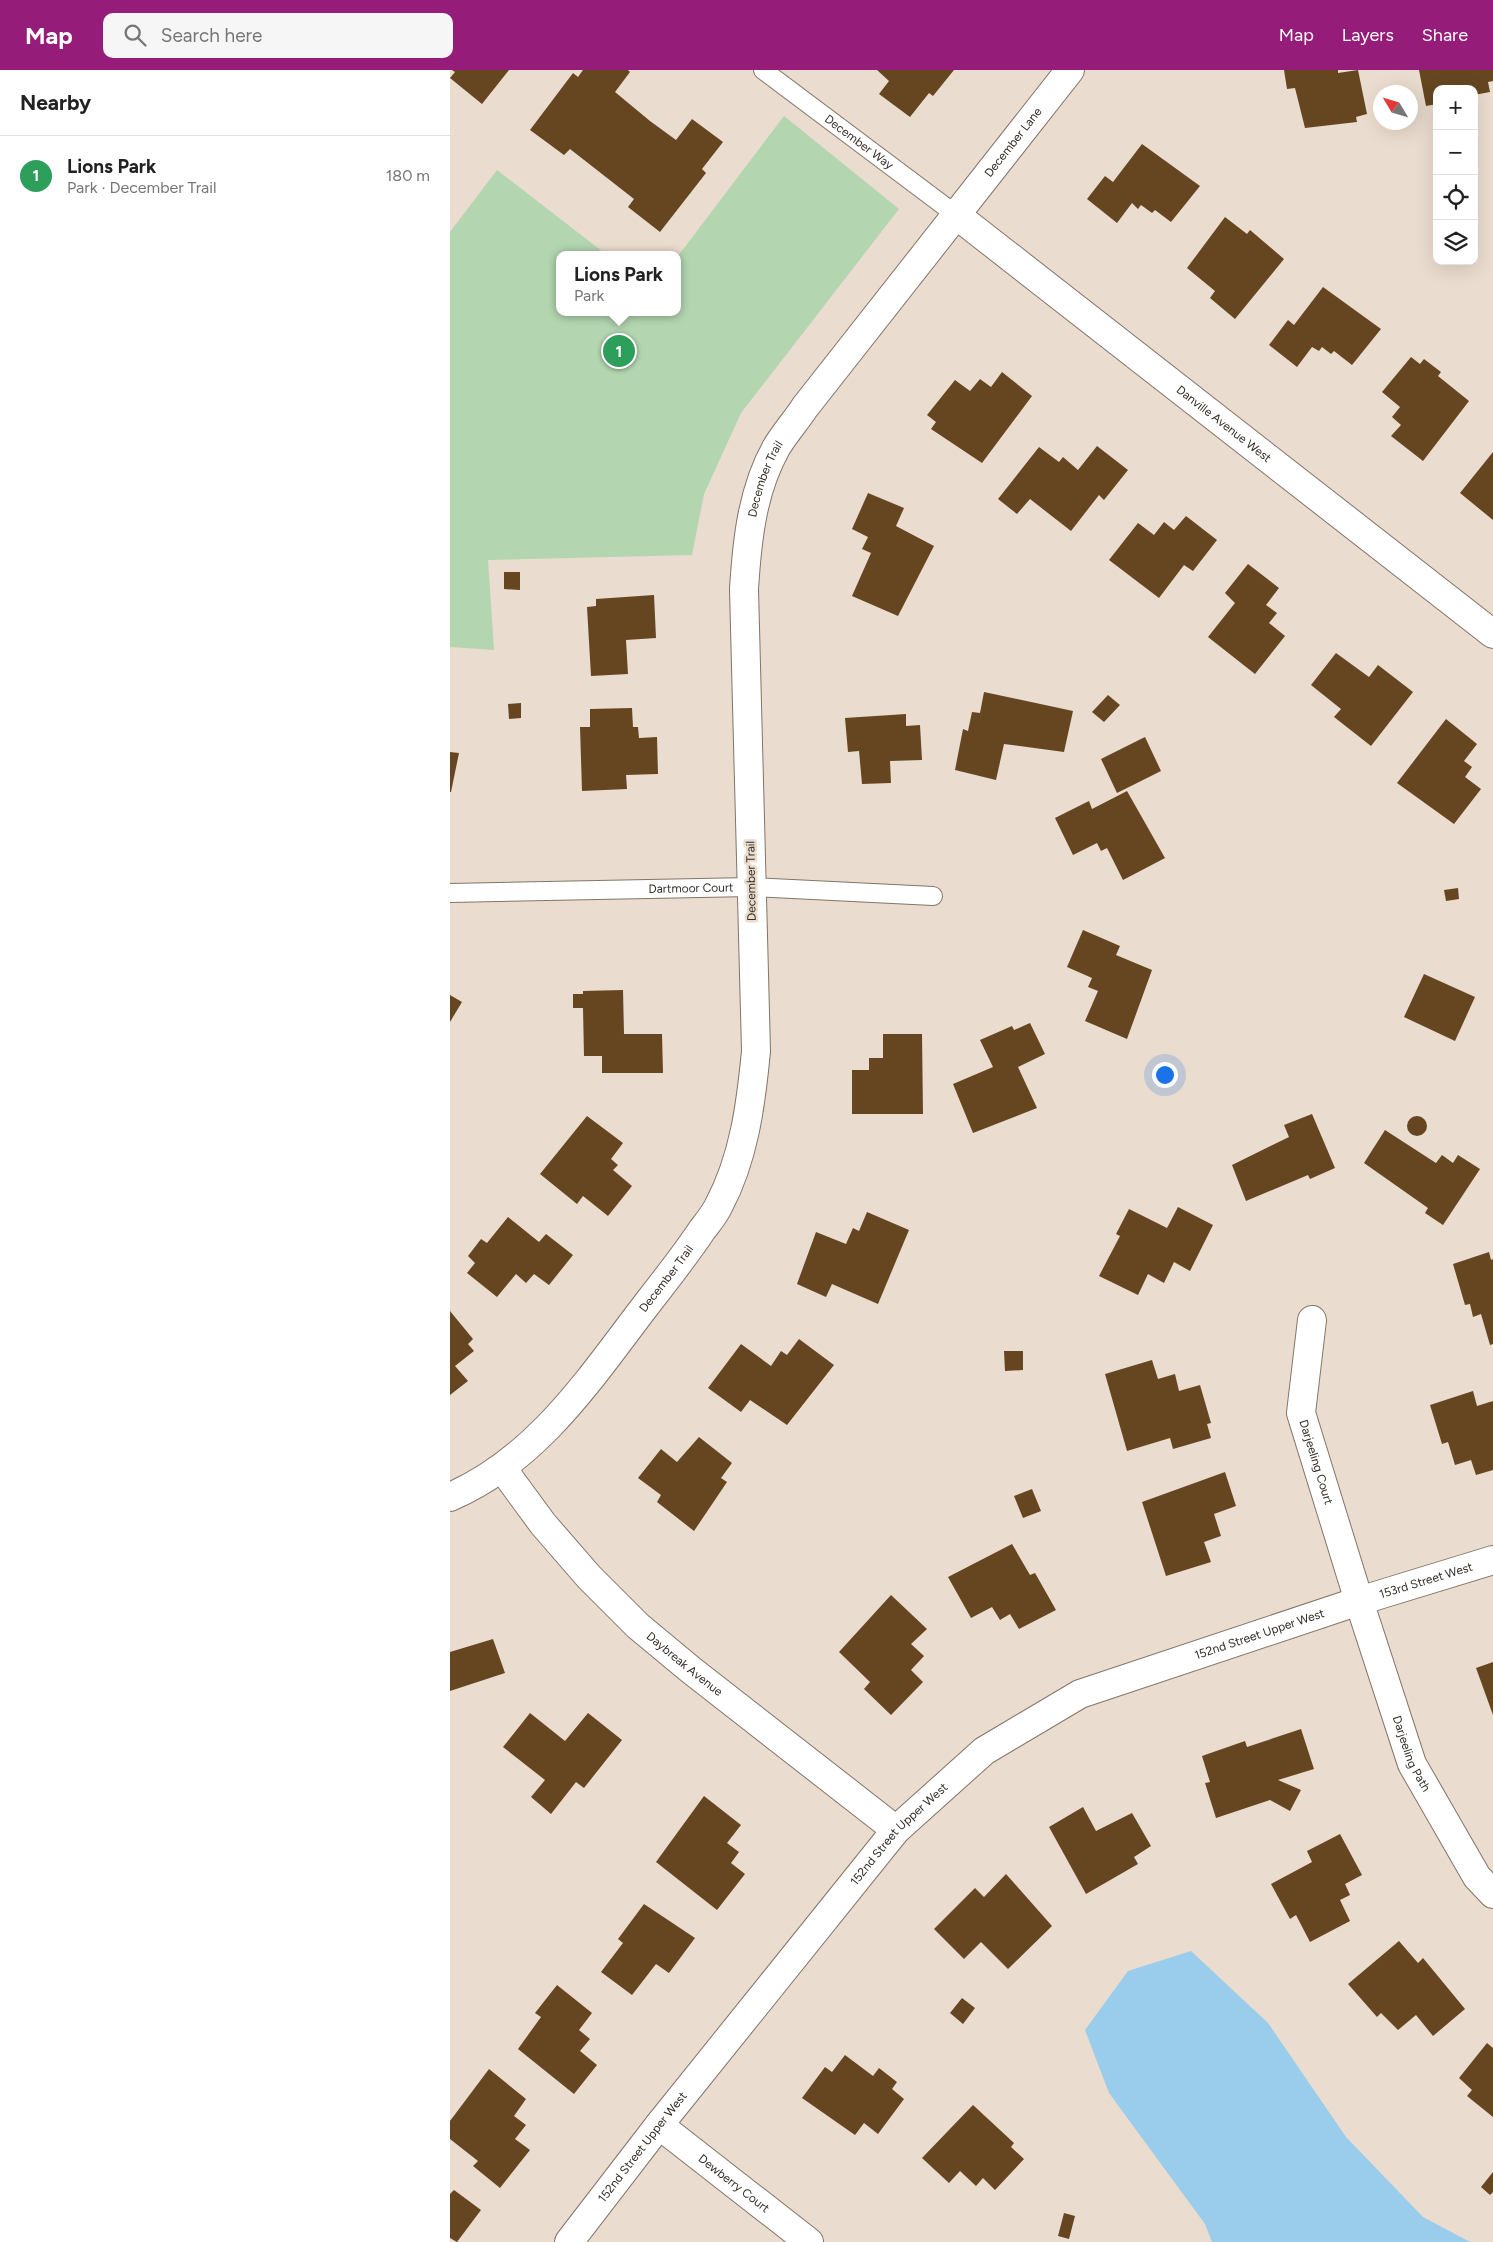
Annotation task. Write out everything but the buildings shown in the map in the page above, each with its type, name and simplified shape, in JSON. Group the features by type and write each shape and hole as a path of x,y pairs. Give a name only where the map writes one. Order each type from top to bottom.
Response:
{"street":[{"name":"December Lane","path":"955,214 1070,70"},
{"name":"Danville Avenue West","path":"955,214 1493,634"},
{"name":"December Trail","path":"450,1497 502,1468 538,1440 568,1406 688,1250 719,1206 739,1156 751,1103 756,1051 744,589 747,540 757,493 776,448 955,214"},
{"name":"Darjeeling Court","path":"1312,1320 1301,1413 1359,1601"},
{"name":"Daybreak Avenue","path":"502,1468 554,1537 589,1577 638,1626 698,1676 896,1830"},
{"name":"153rd Street West","path":"1359,1601 1493,1560"},
{"name":"152nd Street Upper West","path":"569,2242 659,2125 896,1830 984,1751 1080,1694 1359,1601"},
{"name":"Darjeeling Path","path":"1359,1601 1412,1764 1477,1877 1493,1894"},
{"name":"Dewberry Court","path":"659,2125 809,2242"}],"lane":[{"name":"December Way","path":"763,70 955,214"},
{"name":"Dartmoor Court","path":"450,893 751,887 933,896"}],"green space":[{"path":"784,116 899,209 741,413 704,494 692,555 488,560 494,650 450,647 450,232 497,170 602,251 556,251 556,316 681,316 681,252"}],"water":[{"path":"1191,1951 1268,2023 1346,2137 1423,2217 1470,2242 1212,2242 1205,2224 1109,2093 1085,2030 1128,1971"}],"place":[{"name":"Lions Park","path":"619,351"}]}
